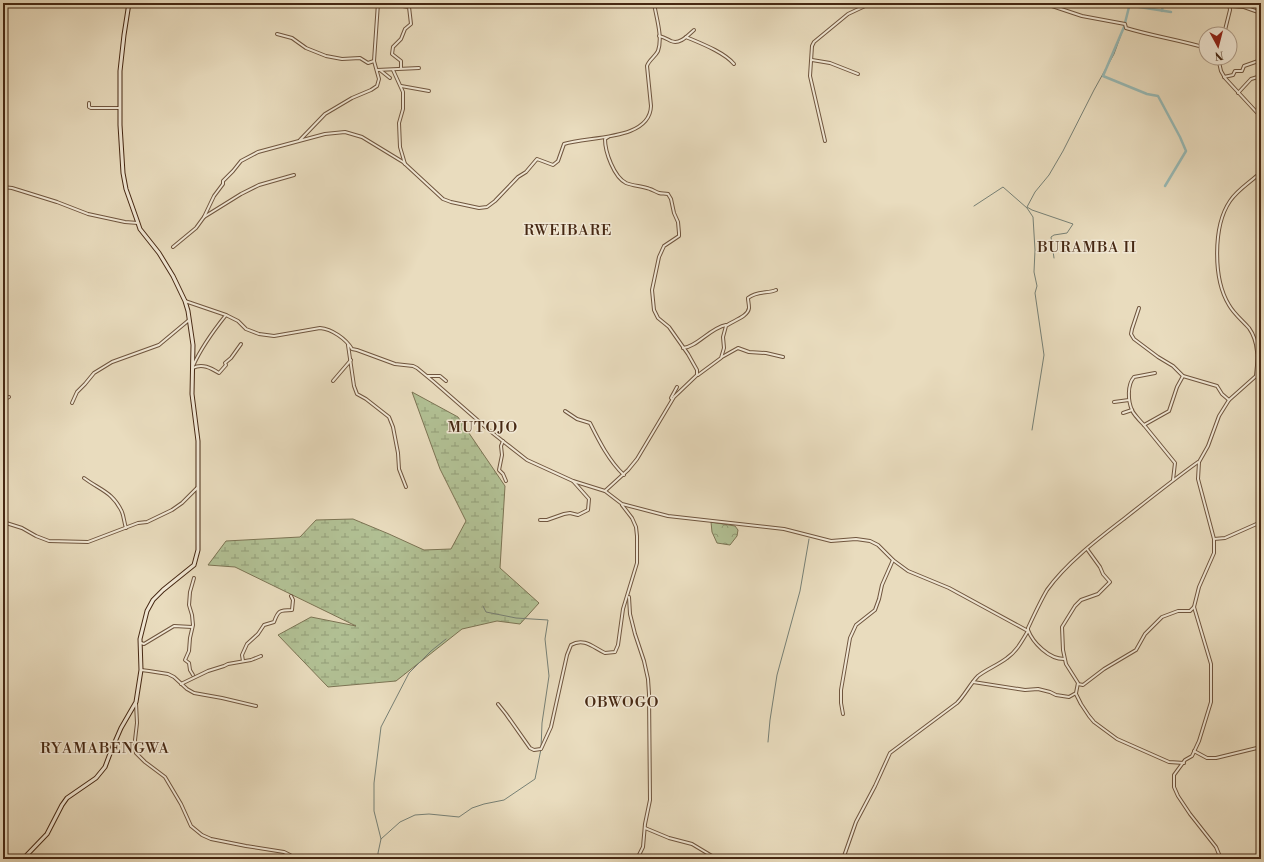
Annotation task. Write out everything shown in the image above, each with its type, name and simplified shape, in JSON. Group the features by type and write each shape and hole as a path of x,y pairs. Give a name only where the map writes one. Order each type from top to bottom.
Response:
{"street":[{"path":"129,3 120,71 121,159 123,173 126,189 140,229 159,253 173,276 185,301 193,345 192,394 198,441 198,550 195,562 190,569 163,590 153,600 146,611 140,643 141,670 136,702 136,753 165,777 181,804 191,826 202,835 211,839 284,852 290,855 292,859"},
{"path":"300,140 325,114 349,99 377,86 379,81 374,61 378,3"},
{"path":"384,3 409,7 411,24 405,29 401,39 392,50 392,54 401,61 401,68"},
{"path":"173,247 196,228 204,217 214,196 223,184 223,181 240,161 258,152 329,133 350,133 362,137 405,164 443,199 451,202 484,208 495,201 518,177 526,172 537,159 553,165 558,162 564,144 616,135 637,128 647,120 651,112 651,106 647,66 658,51 659,36 654,3"},
{"path":"825,141 810,76 812,46 814,42 848,14 870,3"},
{"path":"1044,3 1082,16 1125,24 1126,28 1198,46"},
{"path":"1227,26 1230,15 1229,5 1244,7 1261,13"},
{"path":"659,36 672,42 678,42 694,30"},
{"path":"277,34 292,38 306,48 335,58 360,58 368,63 374,61"},
{"path":"686,37 699,42 729,58 734,64"},
{"path":"812,60 830,63 858,74"},
{"path":"1224,77 1233,75 1235,71 1242,71 1244,66 1261,60"},
{"path":"1220,66 1224,77 1261,116"},
{"path":"377,70 419,68"},
{"path":"380,70 390,78"},
{"path":"393,70 403,92 404,102 400,123 400,147 405,164"},
{"path":"1238,93 1251,79 1261,76"},
{"path":"401,86 429,91"},
{"path":"89,103 91,108 120,108"},
{"path":"608,136 605,139 606,148 611,165 619,178 628,184 650,189 660,194 668,194 671,199 674,213 678,222 679,236 664,246 659,257 654,280 653,302 656,315 668,327 695,365 698,375"},
{"path":"843,859 856,822 890,753 957,703 965,695 973,682 984,672 1008,658 1016,651 1048,589 1070,564 1087,549 1173,480 1199,462 1208,446 1219,416 1229,400 1256,376 1258,354 1255,341 1250,329 1233,311 1223,293 1218,264 1218,241 1220,225 1229,203 1235,195 1261,172"},
{"path":"204,217 241,194 259,185 294,175"},
{"path":"3,187 12,188 64,204 88,214 125,222 138,223"},
{"path":"683,348 694,344 720,326 727,325 738,319 748,311 748,298 750,296 776,290"},
{"path":"185,301 234,318 246,329 259,334 274,336 325,328 332,331 352,349 395,364 413,366 527,460 573,481 605,491 622,504 636,526 638,562 623,609 618,645 615,652 605,654 590,644 581,642 574,643 569,648 551,727 542,748 538,750 530,748 498,704"},
{"path":"1139,308 1131,334 1134,339 1173,366 1184,376 1217,386 1222,394 1229,400"},
{"path":"192,368 198,355 226,315"},
{"path":"72,403 77,392 86,384 94,373 112,362 159,345 189,320"},
{"path":"721,358 724,348 723,337 727,325"},
{"path":"192,368 201,366 215,370 219,373 226,365 225,363 231,358 241,344"},
{"path":"348,344 356,394 366,399 389,418 393,427 399,469 406,487"},
{"path":"605,491 624,475 637,459 672,398 698,375 721,358 738,348 749,352 766,353 783,357"},
{"path":"333,381 350,360"},
{"path":"1155,374 1133,378 1129,400 1132,410 1175,463 1173,480"},
{"path":"426,376 440,376 446,381"},
{"path":"1144,425 1169,410 1177,387 1184,376"},
{"path":"1256,376 1261,377"},
{"path":"672,398 672,394 677,387"},
{"path":"3,400 9,397"},
{"path":"1114,402 1129,400"},
{"path":"1122,412 1132,410"},
{"path":"565,411 578,420 590,423 601,444 617,468 624,475"},
{"path":"503,441 501,446 502,456 499,470 506,480"},
{"path":"1199,462 1198,479 1214,539 1214,553 1199,587 1194,607 1209,656 1212,689 1211,702 1199,741 1192,756 1185,760 1174,775 1174,787 1190,814 1216,847 1221,859"},
{"path":"84,478 108,493 116,501 122,512 126,528"},
{"path":"540,520 547,520 570,513 578,515 588,510 589,499 573,481"},
{"path":"3,522 22,528 49,541 88,542 150,520 178,507 198,487"},
{"path":"622,504 668,516 784,530 832,541 864,540 878,545 893,560 908,571 949,588 1028,629 1031,637 1038,645 1054,657 1064,659"},
{"path":"1214,539 1225,538 1261,522"},
{"path":"1087,549 1110,582 1098,594 1078,603 1064,622 1062,631 1064,659 1067,667 1078,683 1076,693 1089,716 1112,736 1166,761 1184,763"},
{"path":"843,714 841,690 850,638 856,625 875,610 882,585 893,560"},
{"path":"193,675 190,670 190,663 185,660 189,651 192,627 192,615 189,605 190,592 194,578"},
{"path":"628,594 630,614 648,678 649,694 650,792 643,847 638,859"},
{"path":"243,661 242,655 247,644 258,634 264,625 274,622 276,615 280,612 284,610 292,610 293,600 291,596"},
{"path":"1077,684 1083,685 1122,657 1136,650 1145,634 1162,616 1178,611 1190,611 1194,607"},
{"path":"140,643 144,644 174,626 192,627"},
{"path":"181,684 208,671 261,656"},
{"path":"141,670 168,674 194,693 256,706"},
{"path":"973,682 1025,690 1038,689 1056,695 1069,697 1076,693"},
{"path":"23,859 47,834 67,798 91,782 103,771 121,728 136,702"},
{"path":"1194,751 1207,758 1216,758 1261,747"},
{"path":"645,828 669,838 692,844 717,859"}],"green space":[{"path":"412,392 458,417 505,486 500,568 539,603 520,624 497,621 462,629 396,681 328,687 278,635 311,617 356,626 235,567 208,565 226,541 300,537 316,520 353,519 424,550 451,549 466,521 440,469"},
{"path":"711,522 735,526 738,530 737,536 730,545 717,543 712,532"}],"waterway":[{"path":"1130,3 1124,27 1103,76 1147,94 1158,96 1186,151 1165,186"},
{"path":"1132,3 1133,6 1171,12"},
{"path":"1162,3 1162,11"},
{"path":"1054,258 1051,237 1054,235 1067,233 1073,224 1027,207 1035,192 1049,175 1063,151 1114,54 1122,32"},
{"path":"974,206 1003,187 1027,208 1033,217 1035,250 1034,272 1037,286 1035,293 1044,355 1032,430"},
{"path":"768,742 777,675 800,591 809,539"},
{"path":"381,839 400,822 415,815 429,814 459,817 472,808 504,800 535,779 541,749 542,723 549,676 545,639 548,620 516,618 486,612 483,606"},
{"path":"378,859 381,839 374,811 374,783 381,727 409,673 431,651 446,639"}],"district":[{"name":"RWEIBARE","path":"568,230"},
{"name":"BURAMBA II","path":"1087,247"},
{"name":"MUTOJO","path":"483,427"},
{"name":"OBWOGO","path":"622,702"},
{"name":"RYAMABENGWA","path":"105,748"}]}
